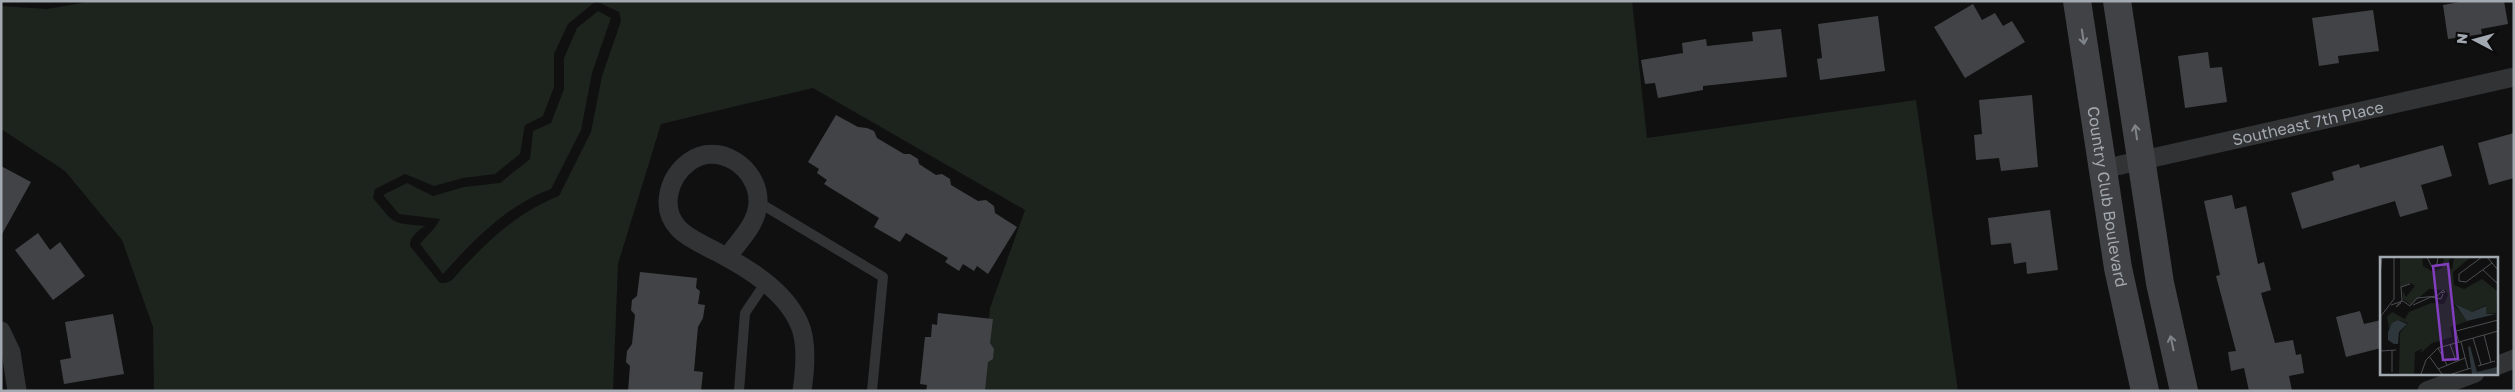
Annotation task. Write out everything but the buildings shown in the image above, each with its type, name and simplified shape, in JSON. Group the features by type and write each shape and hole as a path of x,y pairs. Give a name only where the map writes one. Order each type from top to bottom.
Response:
{"main road":[{"name":"Country Club Boulevard","path":"2077,1 2102,169 2126,311 2145,391"},
{"path":"2117,1 2160,283 2184,391"}],"street":[{"name":"Southeast 7th Place","path":"2102,169 2514,77"},
{"path":"727,257 750,226 756,214 758,202 756,186 749,172 737,161 723,156 707,155 692,159 680,169 672,182 668,198 670,213 677,228 690,238 727,257 766,282 784,300 800,324 806,366 802,391"},
{"path":"1,331 11,352 17,391"},
{"path":"2498,365 2514,359"},
{"path":"2427,391 2472,374"}],"lane":[{"path":"758,202 883,278 872,391"},
{"path":"739,391 745,313 766,282"}],"shaded area":[{"path":"93,1 596,1 1632,1 1647,138 1916,100 1958,391 982,391 990,308 1025,210 813,88 661,124 618,264 613,391 154,391 153,327 122,240 65,171 1,129 1,6 47,9","holes":["596,1 619,12 621,21 602,76 591,132 559,196 543,203 514,221 487,243 452,280 440,283 410,246 414,234 425,226 394,221 373,198 375,189 405,174 434,186 463,178 495,174 520,154 525,125 543,116 554,87 554,54 568,24"]},
{"path":"598,11 611,18 592,73 581,130 551,189 520,204 492,225 443,274 420,244 440,219 399,214 383,195 407,183 433,196 464,187 500,183 530,159 533,131 551,123 564,89 564,58 577,28"}]}
